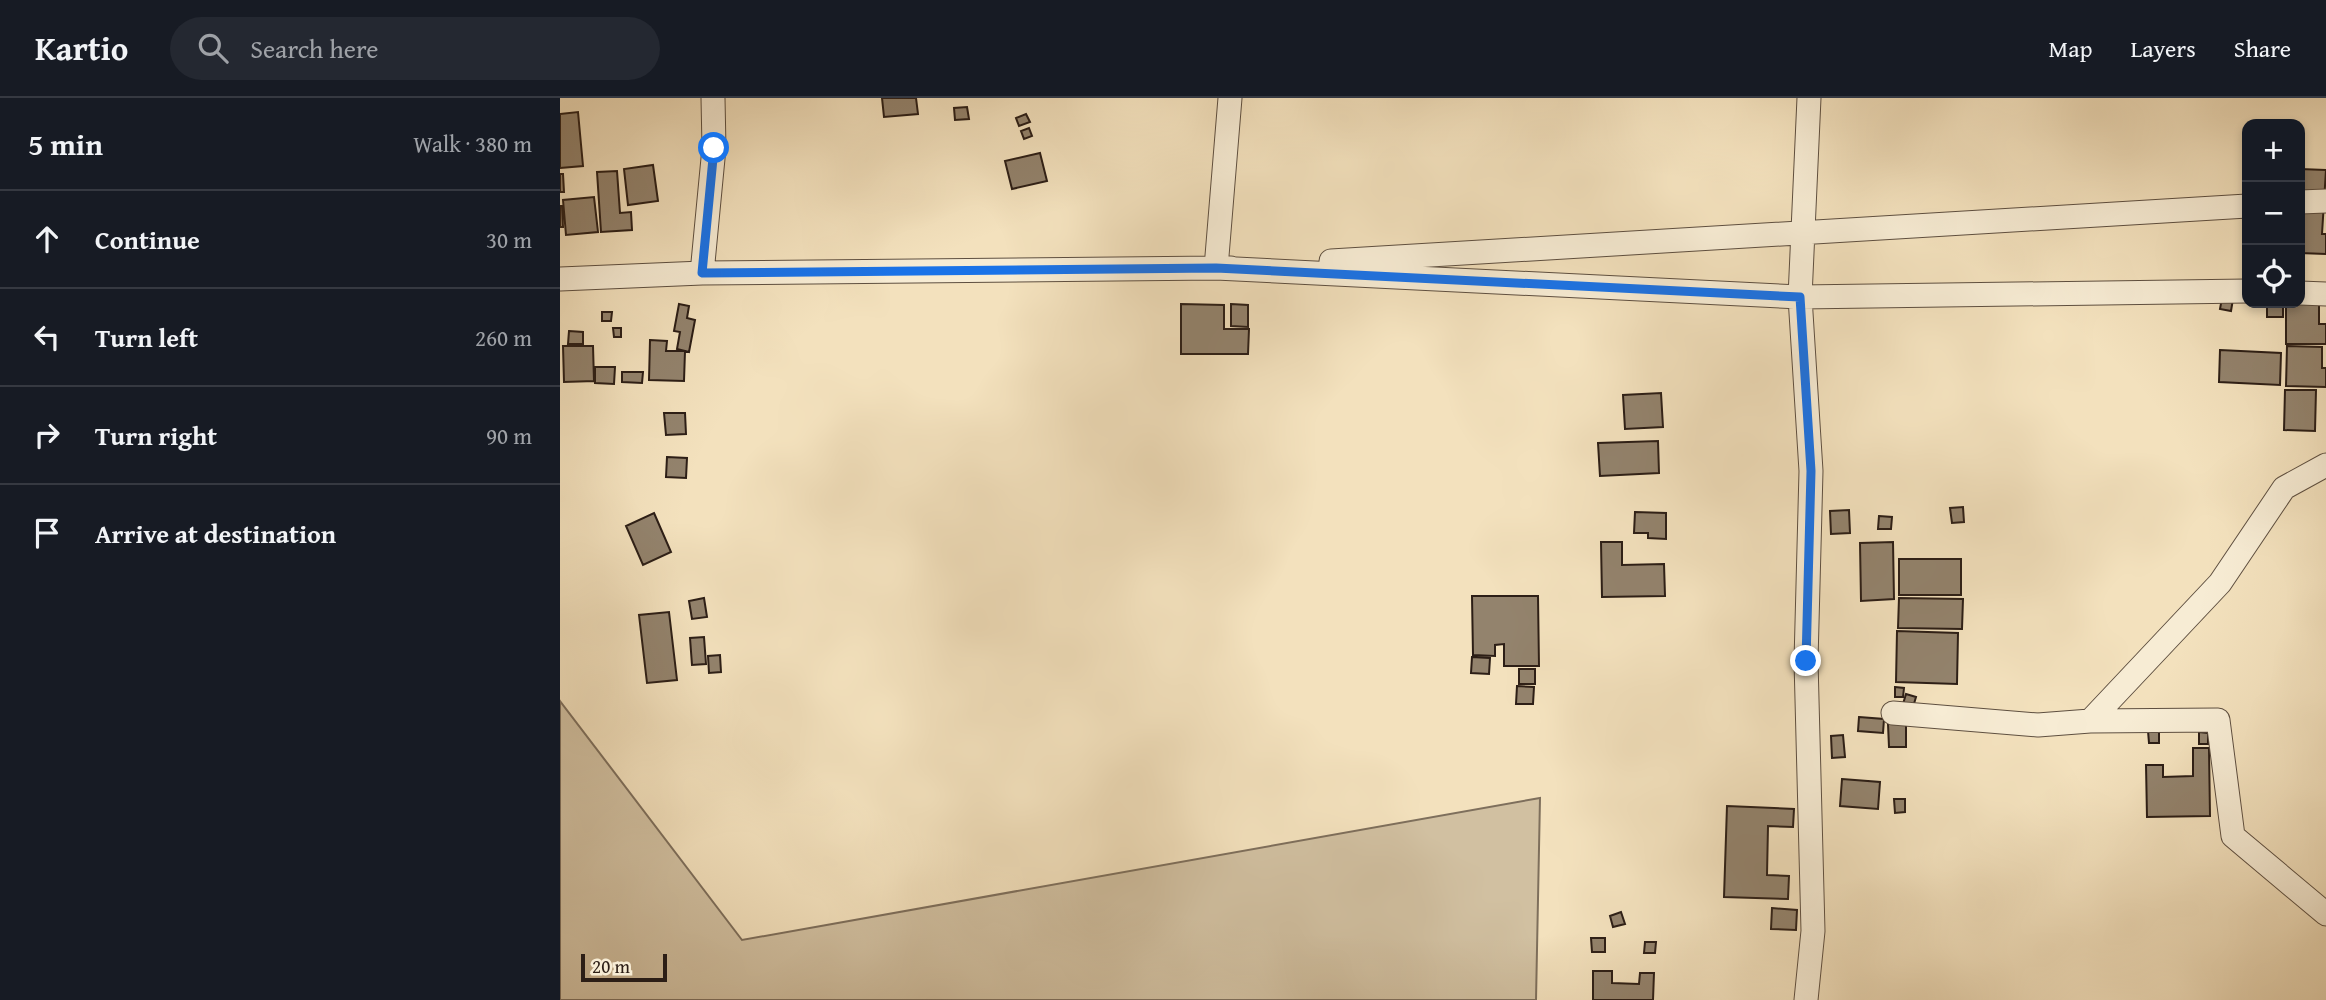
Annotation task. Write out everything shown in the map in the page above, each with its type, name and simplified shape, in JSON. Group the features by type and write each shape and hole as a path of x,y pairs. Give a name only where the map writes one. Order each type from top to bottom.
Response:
{"street":[{"path":"702,273 714,148 713,98"},
{"path":"1216,268 1230,98"},
{"path":"1806,1000 1813,931 1806,661 1811,471 1800,297 1810,98"},
{"path":"2305,202 2326,201"},
{"path":"560,279 702,273 1216,268 2242,206"},
{"path":"1216,268 1800,297 2242,291"},
{"path":"2305,293 2326,294"},
{"path":"2090,721 2220,583 2284,488 2326,465"},
{"path":"1893,713 1964,716 2038,725 2090,721 2218,720 2234,836 2326,914"}],"shaded area":[{"path":"560,701 742,940 1540,798 1536,1000 560,1000"}],"building":[{"path":"882,98 916,98 918,114 884,117"},
{"path":"967,107 969,119 955,120 954,108"},
{"path":"578,112 583,166 560,168 560,114"},
{"path":"1026,114 1030,122 1019,126 1016,118"},
{"path":"1029,128 1032,136 1024,139 1021,131"},
{"path":"1040,153 1047,181 1012,189 1005,161"},
{"path":"653,165 658,201 628,205 624,169"},
{"path":"2305,169 2326,170 2322,234 2326,234 2326,254 2305,253"},
{"path":"617,171 620,213 631,212 632,230 601,232 597,172"},
{"path":"560,174 563,174 564,192 560,192"},
{"path":"594,197 598,232 566,235 563,200"},
{"path":"562,206 563,227 560,227"},
{"path":"2222,298 2233,299 2231,311 2220,309"},
{"path":"2305,303 2319,303 2319,324 2326,324 2326,344 2286,344 2286,308 2305,308"},
{"path":"679,304 689,306 687,318 695,320 689,352 677,349 680,332 674,331"},
{"path":"1181,304 1224,305 1224,329 1249,329 1248,354 1181,354"},
{"path":"1231,304 1248,305 1248,327 1231,326"},
{"path":"2267,308 2283,308 2283,317 2267,317"},
{"path":"602,312 612,312 611,321 602,321"},
{"path":"613,328 621,328 621,337 614,337"},
{"path":"569,331 583,332 583,344 568,344"},
{"path":"650,340 667,341 666,351 685,351 684,381 649,380"},
{"path":"563,346 593,346 594,381 564,382"},
{"path":"2287,346 2322,347 2326,387 2286,386"},
{"path":"2220,350 2281,353 2280,385 2219,382"},
{"path":"595,367 615,367 614,384 595,383"},
{"path":"622,372 643,372 642,383 622,382"},
{"path":"2285,390 2316,390 2315,431 2284,430"},
{"path":"1661,393 1663,427 1625,429 1623,395"},
{"path":"664,413 685,413 686,434 666,435"},
{"path":"1658,441 1659,473 1600,476 1598,443"},
{"path":"667,457 687,458 686,478 666,477"},
{"path":"1963,507 1964,522 1952,523 1950,508"},
{"path":"1849,510 1850,533 1831,534 1830,511"},
{"path":"1635,512 1666,513 1666,539 1648,538 1648,533 1634,533"},
{"path":"654,513 671,552 643,565 626,526"},
{"path":"1879,516 1892,517 1891,529 1878,529"},
{"path":"1601,542 1622,542 1622,565 1664,564 1665,596 1602,597"},
{"path":"1893,542 1894,599 1861,601 1860,543"},
{"path":"1899,559 1961,559 1961,595 1899,595"},
{"path":"1472,596 1538,596 1539,666 1504,666 1504,644 1495,645 1495,656 1473,655"},
{"path":"704,598 707,617 692,619 689,601"},
{"path":"1899,598 1963,599 1962,629 1898,628"},
{"path":"669,612 677,680 647,683 639,615"},
{"path":"1897,631 1958,633 1957,684 1896,682"},
{"path":"704,637 706,664 692,665 690,638"},
{"path":"720,655 721,672 709,673 708,656"},
{"path":"1472,657 1490,658 1489,674 1471,673"},
{"path":"1519,669 1535,669 1535,684 1519,684"},
{"path":"1517,686 1534,687 1533,704 1516,704"},
{"path":"1895,687 1904,688 1903,697 1895,697"},
{"path":"1906,694 1916,697 1913,707 1903,704"},
{"path":"1859,717 1884,719 1883,733 1858,731"},
{"path":"1888,724 1906,724 1906,747 1889,747"},
{"path":"2159,730 2159,743 2149,743 2148,731"},
{"path":"2199,732 2208,733 2208,744 2199,744"},
{"path":"1843,735 1845,757 1832,758 1831,736"},
{"path":"2193,748 2209,748 2210,816 2147,817 2146,765 2163,765 2163,777 2193,776"},
{"path":"1842,779 1880,782 1878,809 1840,806"},
{"path":"1894,799 1905,799 1905,812 1895,813"},
{"path":"1727,806 1794,809 1793,827 1768,826 1767,875 1789,876 1788,899 1724,897"},
{"path":"1772,908 1797,910 1796,930 1771,929"},
{"path":"1621,912 1625,924 1613,927 1610,916"},
{"path":"1591,938 1605,938 1605,952 1592,952"},
{"path":"1645,942 1656,942 1655,953 1644,953"},
{"path":"1593,971 1612,971 1612,983 1639,984 1640,973 1654,973 1653,1000 1593,1000"}],"route":[{"path":"714,148 702,273 1216,268 1800,297 1811,471 1806,661"}]}
